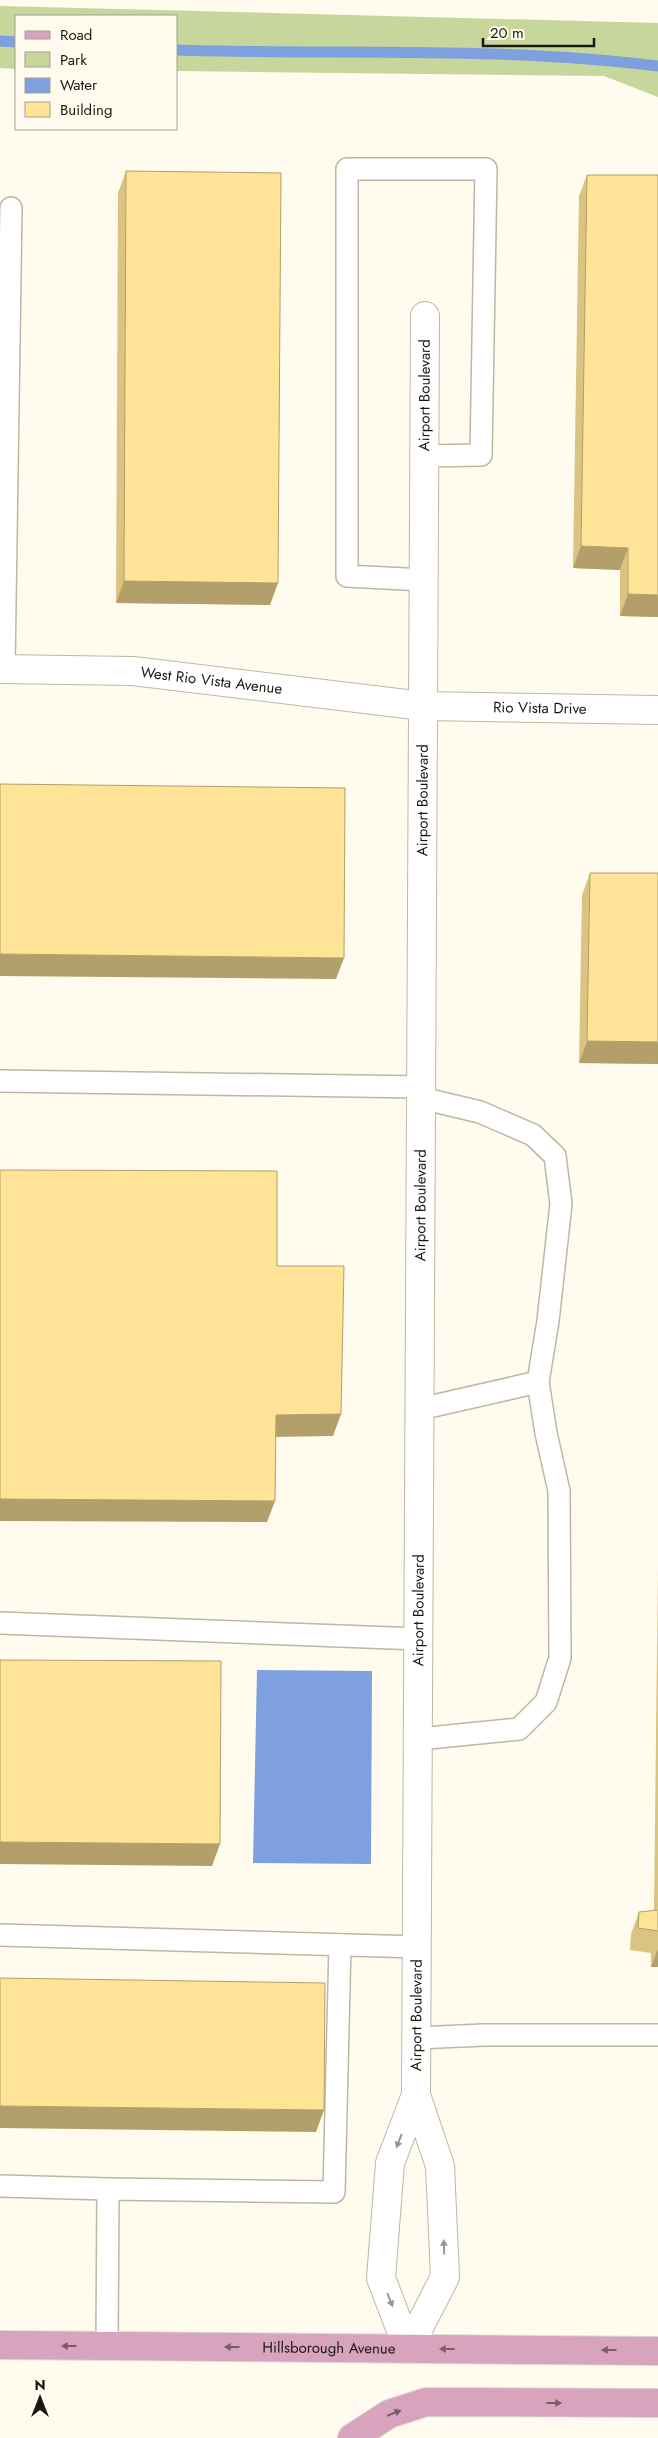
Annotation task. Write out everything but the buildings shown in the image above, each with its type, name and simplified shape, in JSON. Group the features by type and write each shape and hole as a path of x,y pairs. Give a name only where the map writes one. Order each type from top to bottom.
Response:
{"main road":[{"name":"Hillsborough Avenue","path":"0,2345 658,2351"},
{"path":"352,2438 389,2414 426,2402 658,2404"}],"street":[{"name":"Airport Boulevard","path":"408,2349 445,2276 440,2166 416,2095 425,316"},
{"name":"West Rio Vista Avenue","path":"2,669 133,671 423,706"},
{"name":"Rio Vista Drive","path":"423,706 658,710"},
{"name":"Airport Boulevard","path":"408,2349 382,2278 390,2163 416,2095"}],"lane":[{"path":"424,456 481,455 486,169 347,169 347,576 424,580"},
{"path":"2,669 11,208"},
{"path":"0,1081 421,1092 480,1112 533,1135 555,1156 561,1204 548,1320 538,1382 559,1491 560,1658 546,1702 519,1729 419,1738"},
{"path":"420,1408 538,1382"},
{"path":"0,1623 419,1639"},
{"path":"0,1935 418,1947"},
{"path":"0,2186 334,2192 340,1945"},
{"path":"417,2038 482,2035 658,2035"},
{"path":"107,2346 108,2188"}],"green space":[{"path":"0,6 658,23 658,97 604,76 178,71 178,15 15,15 15,69 0,68"}],"water":[{"path":"257,1670 372,1671 371,1864 253,1863"}],"waterway":[{"path":"0,41 15,42"},
{"path":"178,50 478,53 598,60 658,66"}]}
